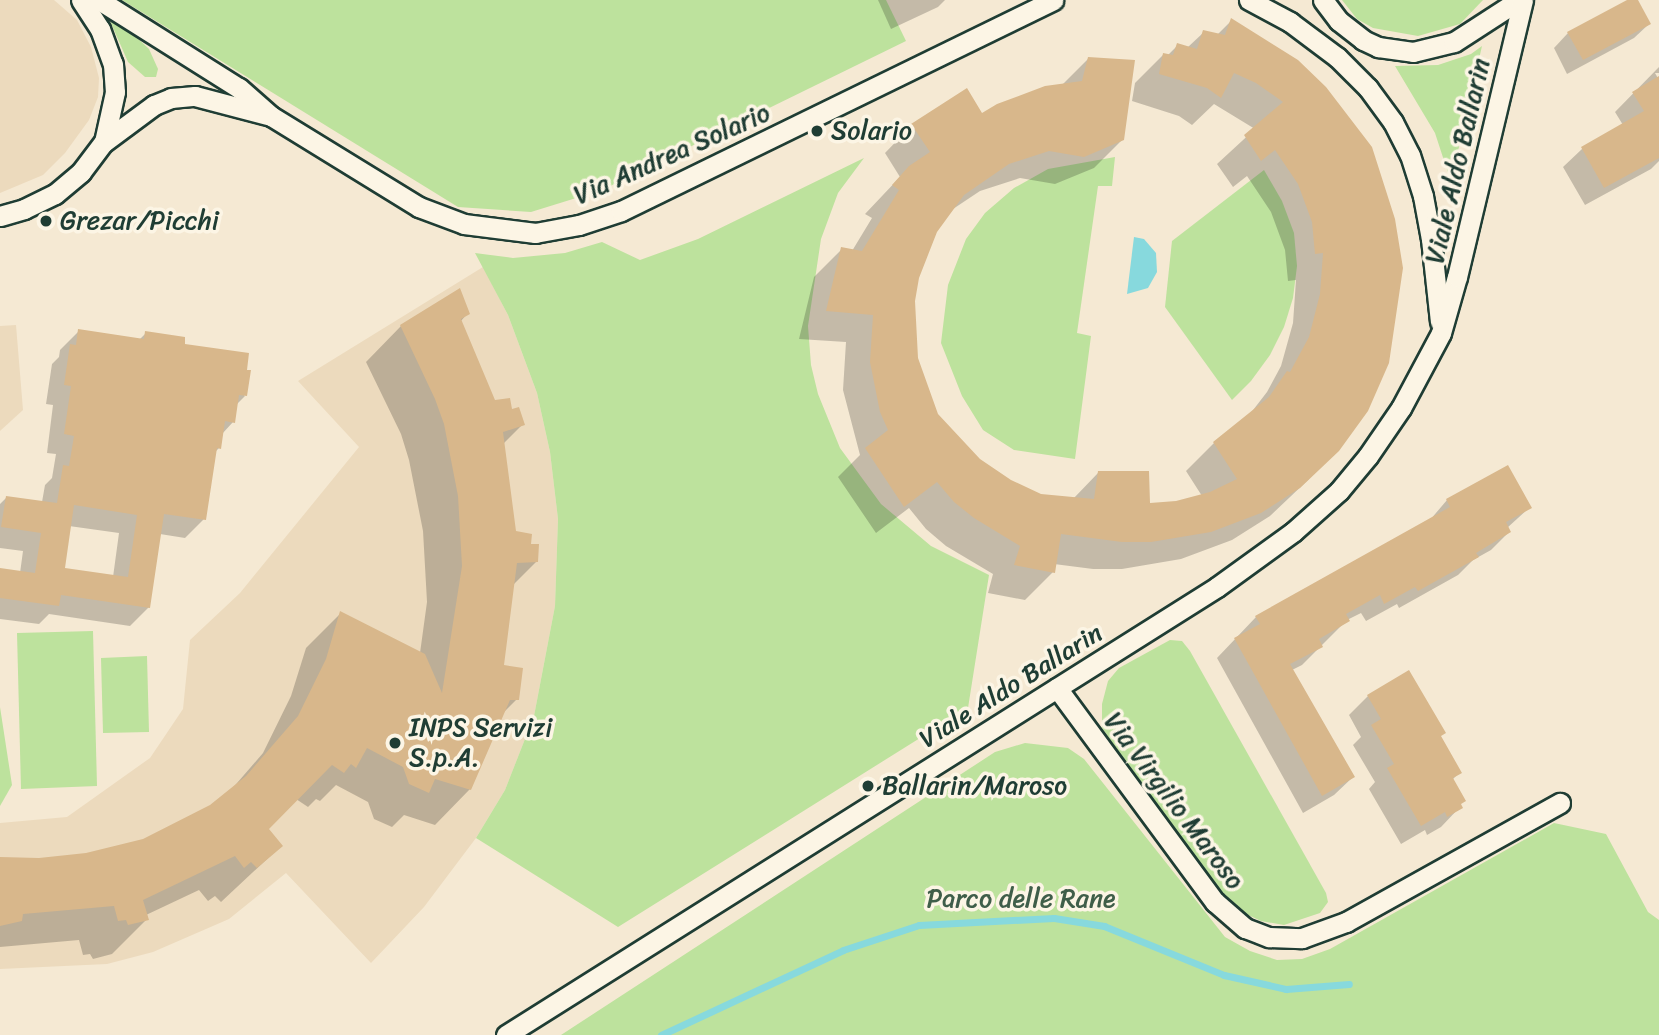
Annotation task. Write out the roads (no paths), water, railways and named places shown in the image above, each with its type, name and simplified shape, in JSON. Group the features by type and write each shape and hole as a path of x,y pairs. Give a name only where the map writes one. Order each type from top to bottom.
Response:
{"street":[{"path":"81,0 100,29 113,64 115,92 104,142"},
{"path":"99,0 239,88 271,116"},
{"name":"Via Andrea Solario","path":"271,116 437,216 486,229 549,232 592,221 638,203 1052,0"},
{"name":"Viale Aldo Ballarin","path":"1250,0 1290,22 1360,79 1387,112 1415,169 1426,211 1441,333"},
{"name":"Viale Aldo Ballarin","path":"1323,0 1339,21 1363,40 1378,47 1413,52 1454,42 1521,0"},
{"name":"Viale Aldo Ballarin","path":"506,1035 1254,562 1323,507 1349,480 1384,433 1414,388 1441,333 1457,277 1521,0"},
{"path":"0,216 24,209 55,194 80,172 104,142 145,109 184,96 218,101 271,116"},
{"name":"Via Virgilio Maroso","path":"1058,688 1215,902 1245,928 1269,937 1302,938 1346,922 1560,803"}],"water":[{"path":"1134,237 1144,239 1156,253 1157,272 1148,288 1127,294"}],"waterway":[{"path":"661,1035 843,950 919,925 1054,918 1104,926 1224,975 1286,989 1349,984"}],"place":[{"name":"Solario","path":"817,131"},
{"name":"Grezar/Picchi","path":"46,221"},
{"name":"INPS Servizi S.p.A.","path":"395,743"},
{"name":"Ballarin/Maroso","path":"868,786"}],"park label":[{"name":"Parco delle Rane","path":"1021,899"}]}
